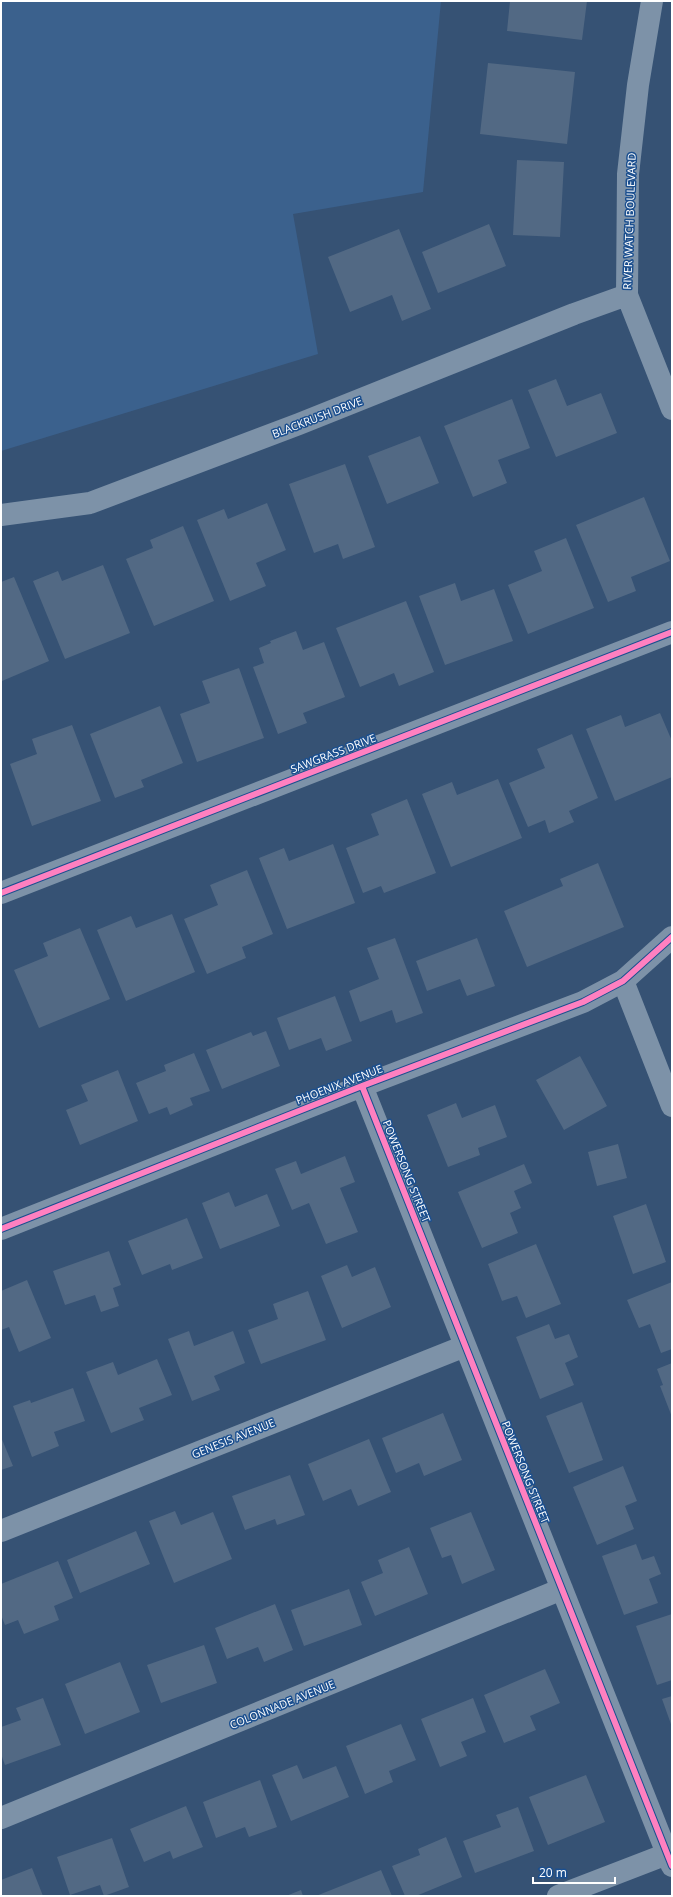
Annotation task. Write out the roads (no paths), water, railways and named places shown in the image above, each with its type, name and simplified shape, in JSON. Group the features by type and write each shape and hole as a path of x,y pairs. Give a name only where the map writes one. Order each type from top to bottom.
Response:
{"street":[{"name":"RIVER WATCH BOULEVARD","path":"652,1 638,85 628,174 627,295 672,410"},
{"name":"BLACKRUSH DRIVE","path":"1,515 90,503 299,424 574,314 627,295"},
{"name":"SAWGRASS DRIVE","path":"1,893 672,632"},
{"name":"PHOENIX AVENUE","path":"1,1229 362,1086 583,1002 623,981 672,938"},
{"path":"623,981 672,1106"},
{"name":"POWERSONG STREET","path":"362,1086 670,1860"},
{"name":"GENESIS AVENUE","path":"1,1531 465,1346"},
{"name":"COLONNADE AVENUE","path":"1,1818 562,1589"},
{"path":"558,1896 670,1860"}],"water":[{"path":"1,1 441,1 423,192 293,214 318,354 1,451"}]}
